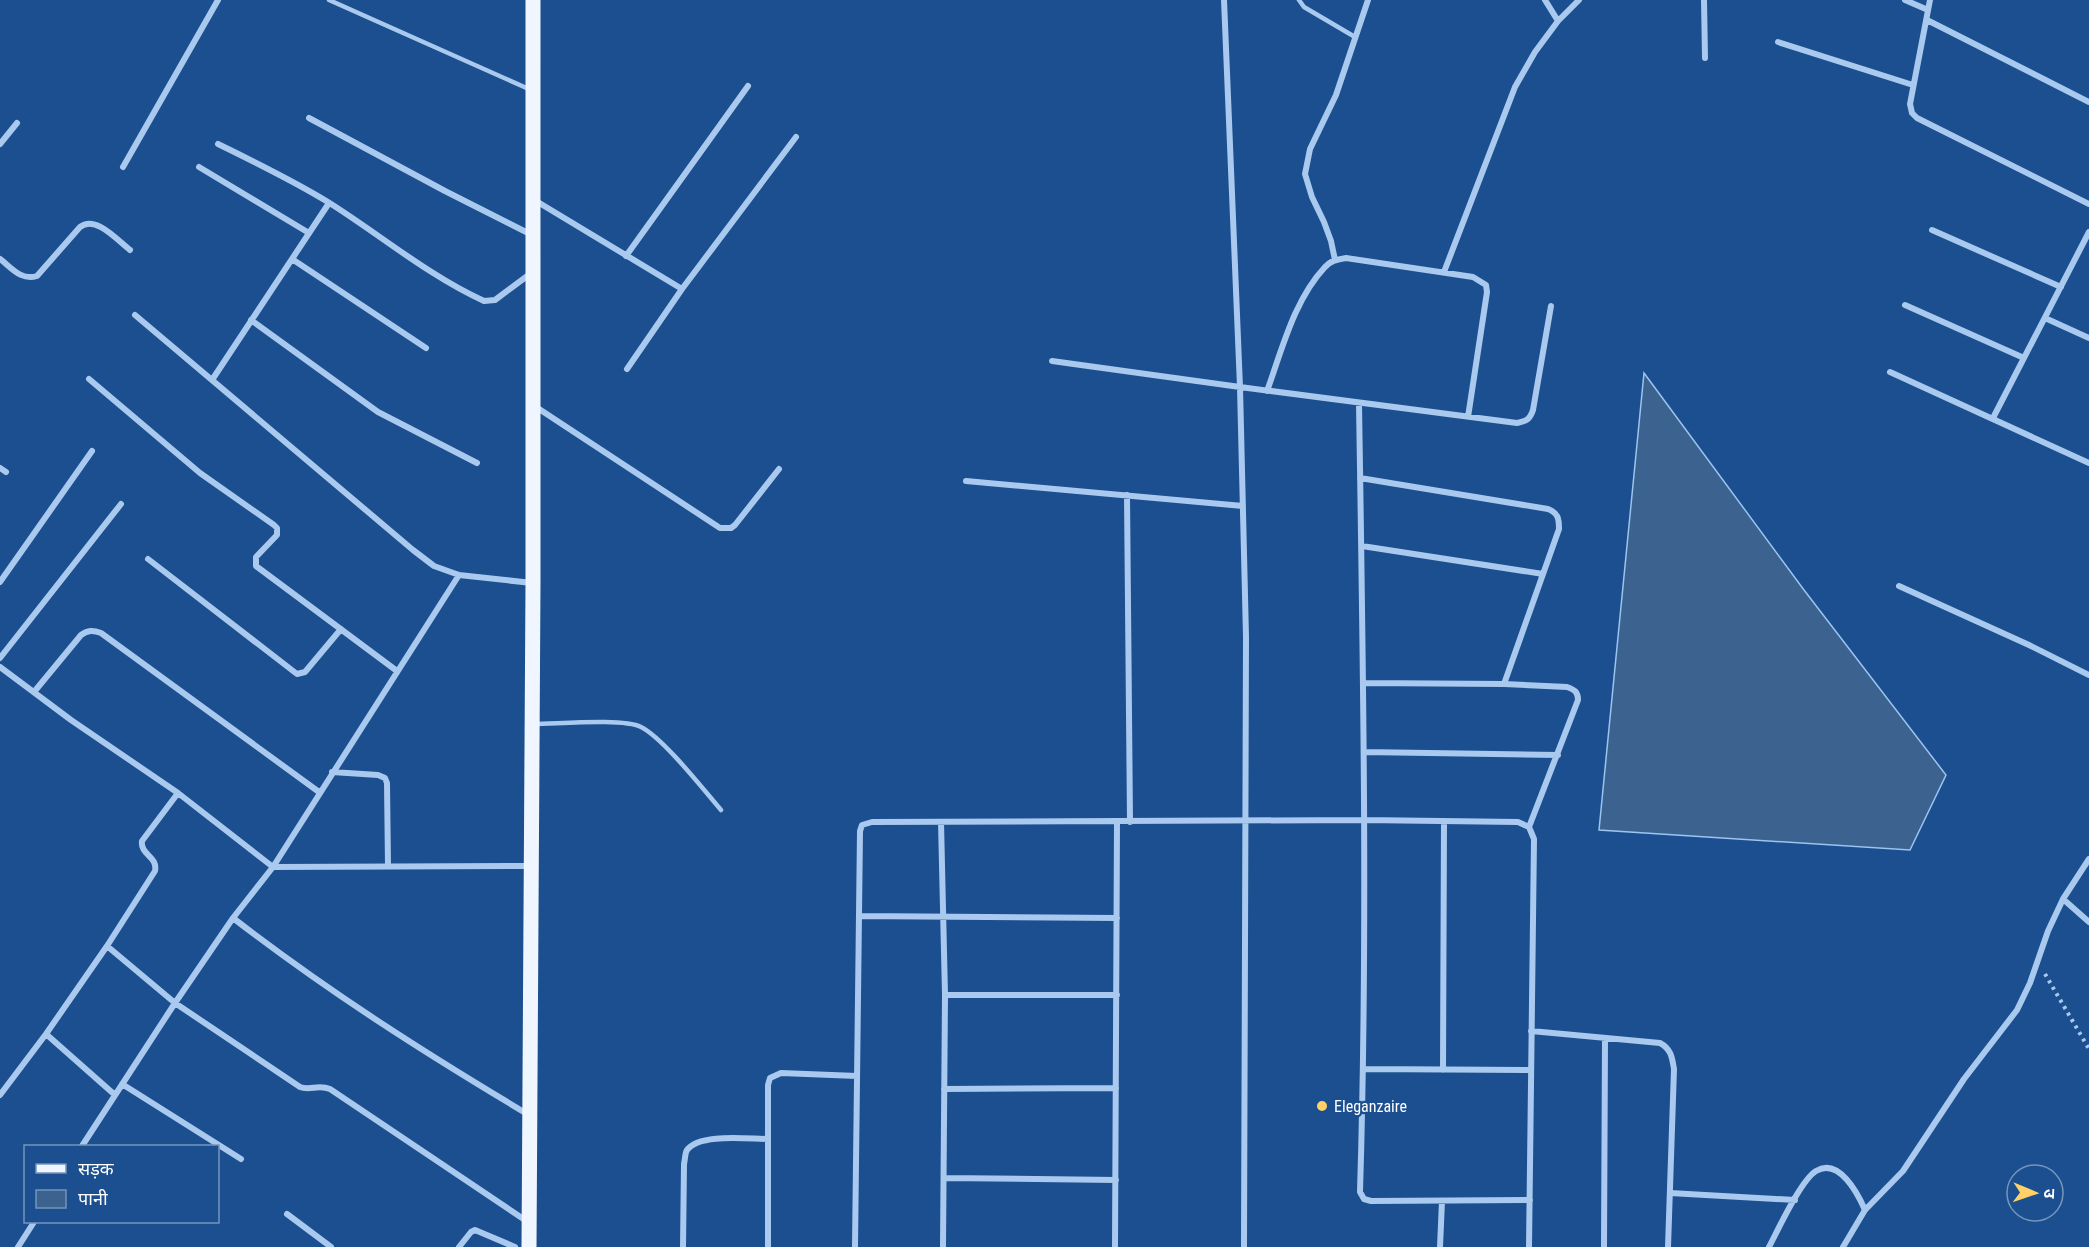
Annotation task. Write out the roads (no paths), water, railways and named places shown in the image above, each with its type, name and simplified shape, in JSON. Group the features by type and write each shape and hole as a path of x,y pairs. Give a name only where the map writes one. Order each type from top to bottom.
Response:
{"main road":[{"path":"529,1247 533,583 533,0"}],"street":[{"path":"123,167 218,0"},
{"path":"1224,0 1243,506 1244,1247"},
{"path":"1335,260 1331,241 1305,174 1310,149 1336,95 1368,0"},
{"path":"1545,0 1558,21"},
{"path":"1444,272 1515,87 1535,52 1558,21 1579,0"},
{"path":"1704,0 1705,58"},
{"path":"1905,0 1928,10"},
{"path":"1930,0 1912,85 1910,104 1912,113 1917,118 2089,204"},
{"path":"1927,20 2089,102"},
{"path":"1778,42 1912,85"},
{"path":"626,256 748,86"},
{"path":"309,118 533,235"},
{"path":"0,144 17,123"},
{"path":"627,369 682,289 796,137"},
{"path":"218,144 329,203 409,257 484,301 495,300 533,272"},
{"path":"199,166 309,233"},
{"path":"533,199 682,289"},
{"path":"212,380 329,203"},
{"path":"0,259 23,278 37,276 85,223 99,226 130,250"},
{"path":"1932,230 2061,286"},
{"path":"1993,418 2089,232"},
{"path":"1268,391 1297,312 1325,266 1335,260 1346,258 1444,272 1480,280 1486,285 1487,292 1468,417"},
{"path":"292,259 426,348"},
{"path":"1905,305 2024,358"},
{"path":"1052,361 1517,423 1526,422 1531,417 1551,306"},
{"path":"135,315 434,566 459,575 533,583"},
{"path":"2045,318 2089,338"},
{"path":"251,320 378,412 477,463"},
{"path":"1890,372 2089,463"},
{"path":"89,379 200,473 274,525 277,528 277,535 256,557 256,566 397,671"},
{"path":"1359,403 1364,683 1364,1069 1360,1192 1364,1199 1371,1201 1530,1200"},
{"path":"532,405 720,528 731,528 735,525 779,469"},
{"path":"0,582 92,451"},
{"path":"1360,478 1548,509 1556,513 1559,529 1504,684"},
{"path":"966,481 1243,506"},
{"path":"1127,495 1130,822"},
{"path":"0,658 122,504"},
{"path":"1362,546 1543,574"},
{"path":"148,559 297,674 305,672 341,629"},
{"path":"83,1145 233,918 273,867 459,575"},
{"path":"1899,586 2089,675"},
{"path":"34,692 81,635 87,631 101,633 319,792"},
{"path":"0,668 178,793 273,867 531,866"},
{"path":"1364,683 1504,684 1574,689 1578,694 1578,700 1529,827"},
{"path":"1364,752 1558,755"},
{"path":"332,772 378,775 385,778 387,783 388,866"},
{"path":"0,1095 107,946 155,871 154,860 144,851 141,846 142,841 178,793"},
{"path":"855,1247 860,831 862,825 872,822 1364,820 1518,822 1529,827 1534,839 1528,1247"},
{"path":"1443,1070 1444,820"},
{"path":"941,822 945,995 943,1247"},
{"path":"1115,1247 1117,822"},
{"path":"1843,1247 1865,1210 1903,1171 1964,1079 2017,1010 2030,984 2048,930 2063,899 2089,859"},
{"path":"2063,899 2089,922"},
{"path":"859,916 1117,918"},
{"path":"233,918 361,1011 432,1058 529,1115"},
{"path":"107,946 175,1003 300,1087 304,1089 323,1086 330,1089 529,1222"},
{"path":"945,995 1117,995"},
{"path":"1531,1031 1660,1043 1668,1047 1672,1057 1668,1247"},
{"path":"46,1034 115,1095"},
{"path":"1604,1247 1605,1038"},
{"path":"1364,1069 1531,1070"},
{"path":"768,1247 768,1085 770,1078 781,1073 857,1076"},
{"path":"122,1084 219,1145"},
{"path":"944,1089 1116,1088"},
{"path":"683,1247 686,1150 697,1141 709,1139 768,1139"},
{"path":"219,1145 241,1159"},
{"path":"1768,1247 1807,1179 1817,1170 1832,1170 1844,1176 1856,1190 1865,1210"},
{"path":"944,1178 1116,1180"},
{"path":"1670,1193 1795,1200"},
{"path":"1440,1247 1442,1201"},
{"path":"287,1214 331,1247"},
{"path":"18,1247 33,1223"},
{"path":"459,1247 475,1230 514,1247"}],"lane":[{"path":"329,0 533,91"},
{"path":"1299,0 1304,7 1355,37"},
{"path":"531,724 624,723 639,726 663,745 721,810"}],"water":[{"path":"1644,373 1804,590 1946,775 1910,850 1599,830"}],"place":[{"name":"Eleganzaire","path":"1322,1106"}]}
